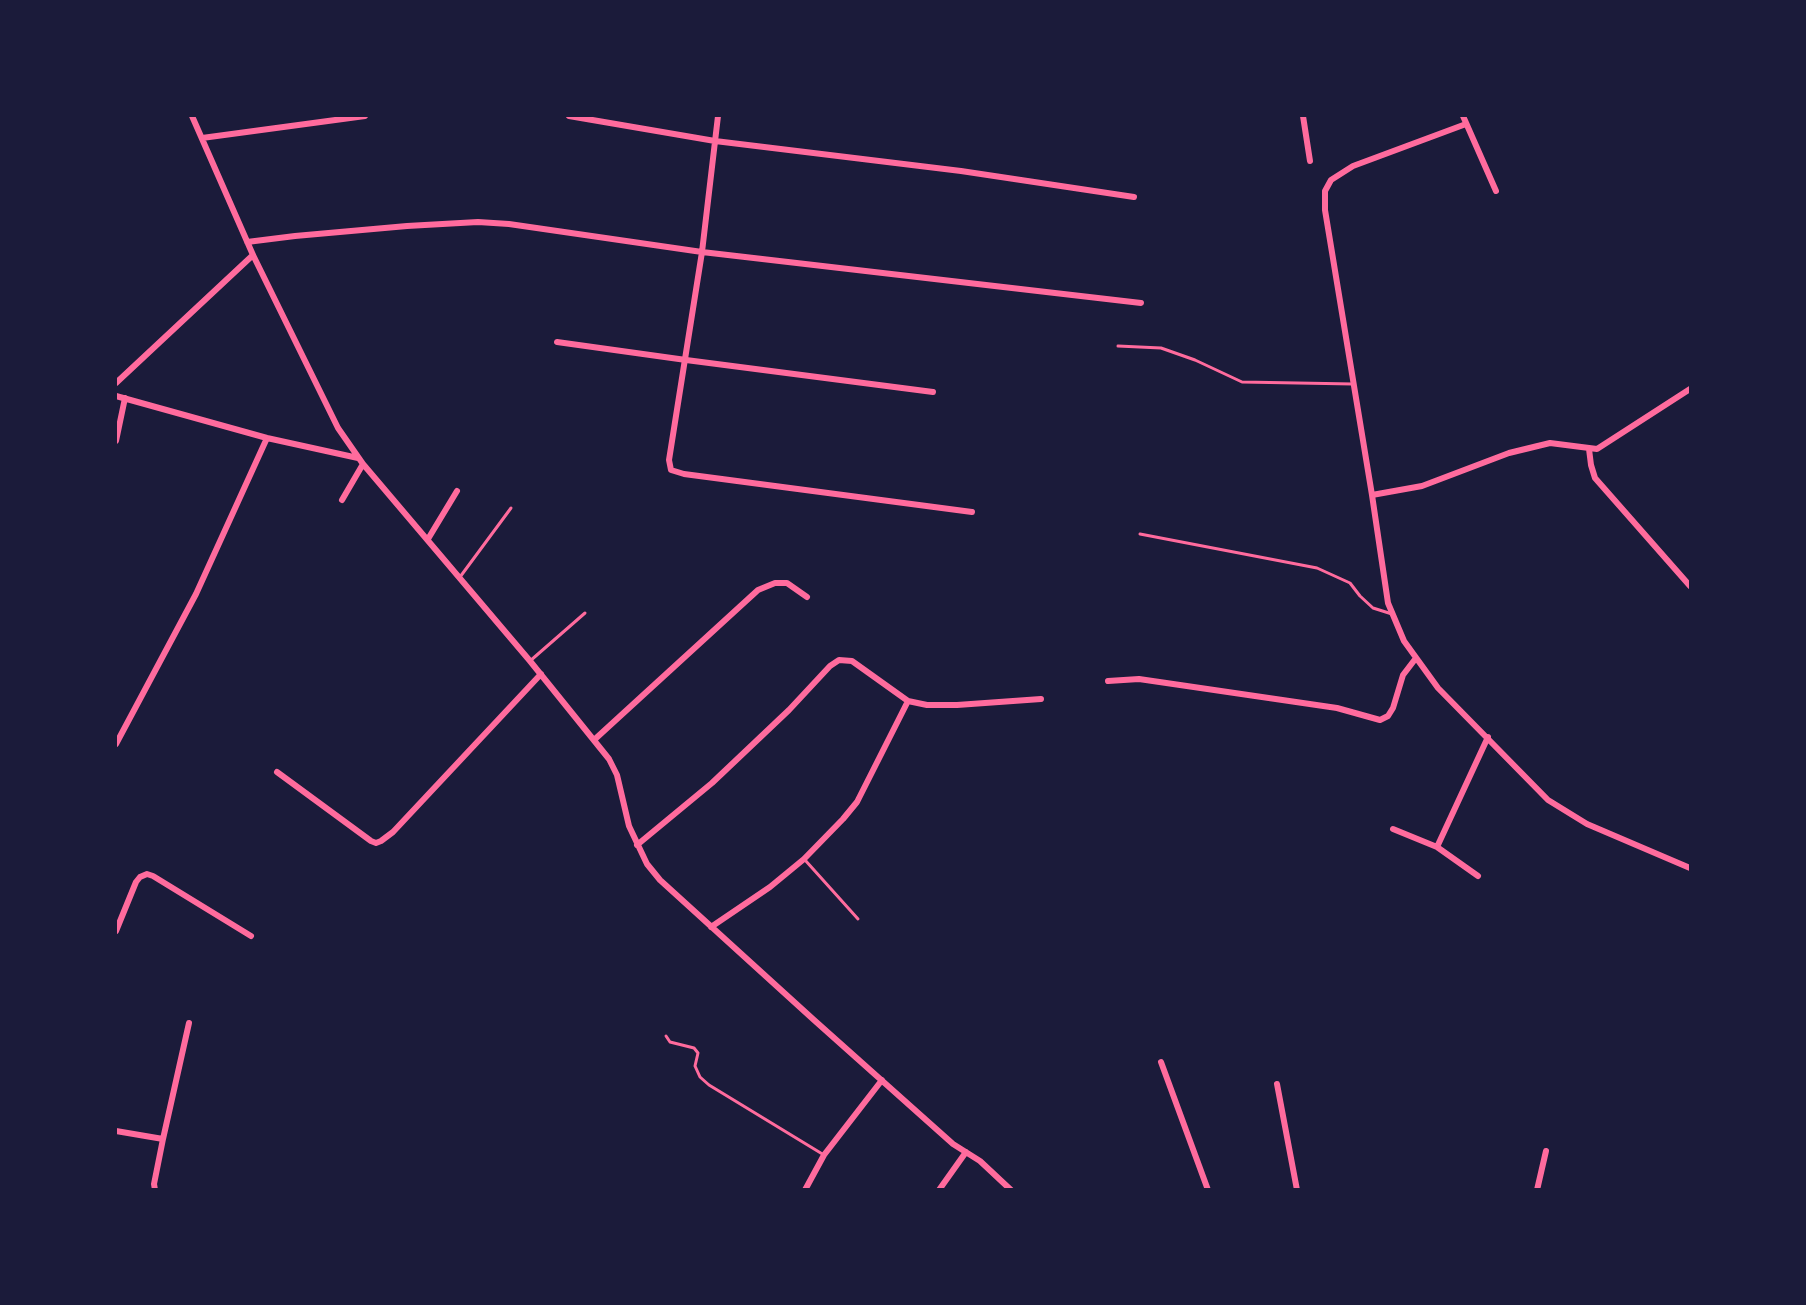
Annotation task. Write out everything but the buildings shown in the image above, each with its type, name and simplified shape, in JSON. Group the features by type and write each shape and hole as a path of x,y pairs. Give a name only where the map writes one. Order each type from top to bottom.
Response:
{"street":[{"path":"192,116 253,255 329,412 361,461 541,674 609,759 617,775 629,826 647,864 660,880 711,927 953,1144 980,1161 1011,1190"},
{"path":"202,138 365,116"},
{"path":"569,116 715,141 961,171 1134,197"},
{"path":"718,116 702,252 669,460 670,470 684,474 972,512"},
{"path":"1303,116 1310,161"},
{"path":"1463,116 1496,191"},
{"path":"1466,124 1353,165 1331,180 1325,191 1325,210 1388,603 1404,641 1438,688 1548,800 1587,824 1690,868"},
{"path":"247,242 295,236 478,222 509,224 702,252 1141,303"},
{"path":"116,383 253,255"},
{"path":"557,342 933,392"},
{"path":"1372,495 1422,486 1509,453 1550,443 1597,449 1690,389"},
{"path":"116,396 267,438 361,461"},
{"path":"116,441 125,398"},
{"path":"116,744 196,594 267,438"},
{"path":"1589,449 1595,478 1690,586"},
{"path":"342,500 361,461"},
{"path":"428,539 457,491"},
{"path":"594,740 758,590 775,583 787,584 807,597"},
{"path":"1107,681 1139,679 1337,708 1380,720 1388,716 1393,708 1403,675 1416,658"},
{"path":"637,845 712,783 789,710 830,666 839,660 852,661 908,701 927,705 1041,699"},
{"path":"277,772 376,843 393,832 541,674"},
{"path":"711,927 770,887 804,859 843,819 857,802 908,701"},
{"path":"1437,847 1488,737"},
{"path":"1393,829 1437,847 1478,876"},
{"path":"116,931 136,882 147,874 251,936"},
{"path":"155,1190 154,1184 163,1139 189,1023"},
{"path":"1161,1062 1208,1190"},
{"path":"805,1190 824,1155 882,1080"},
{"path":"1278,1084 1297,1190"},
{"path":"116,1131 163,1139"},
{"path":"1537,1190 1546,1151"},
{"path":"939,1190 966,1152"}],"lane":[{"path":"1118,345 1161,348 1195,360 1242,382 1353,384"},
{"path":"459,577 511,508"},
{"path":"1140,534 1317,568 1350,583 1373,608 1392,614"},
{"path":"530,661 585,613"},
{"path":"804,859 858,919"},
{"path":"666,1036 670,1042 694,1048 698,1053 695,1066 700,1077 710,1085 824,1155"}]}
